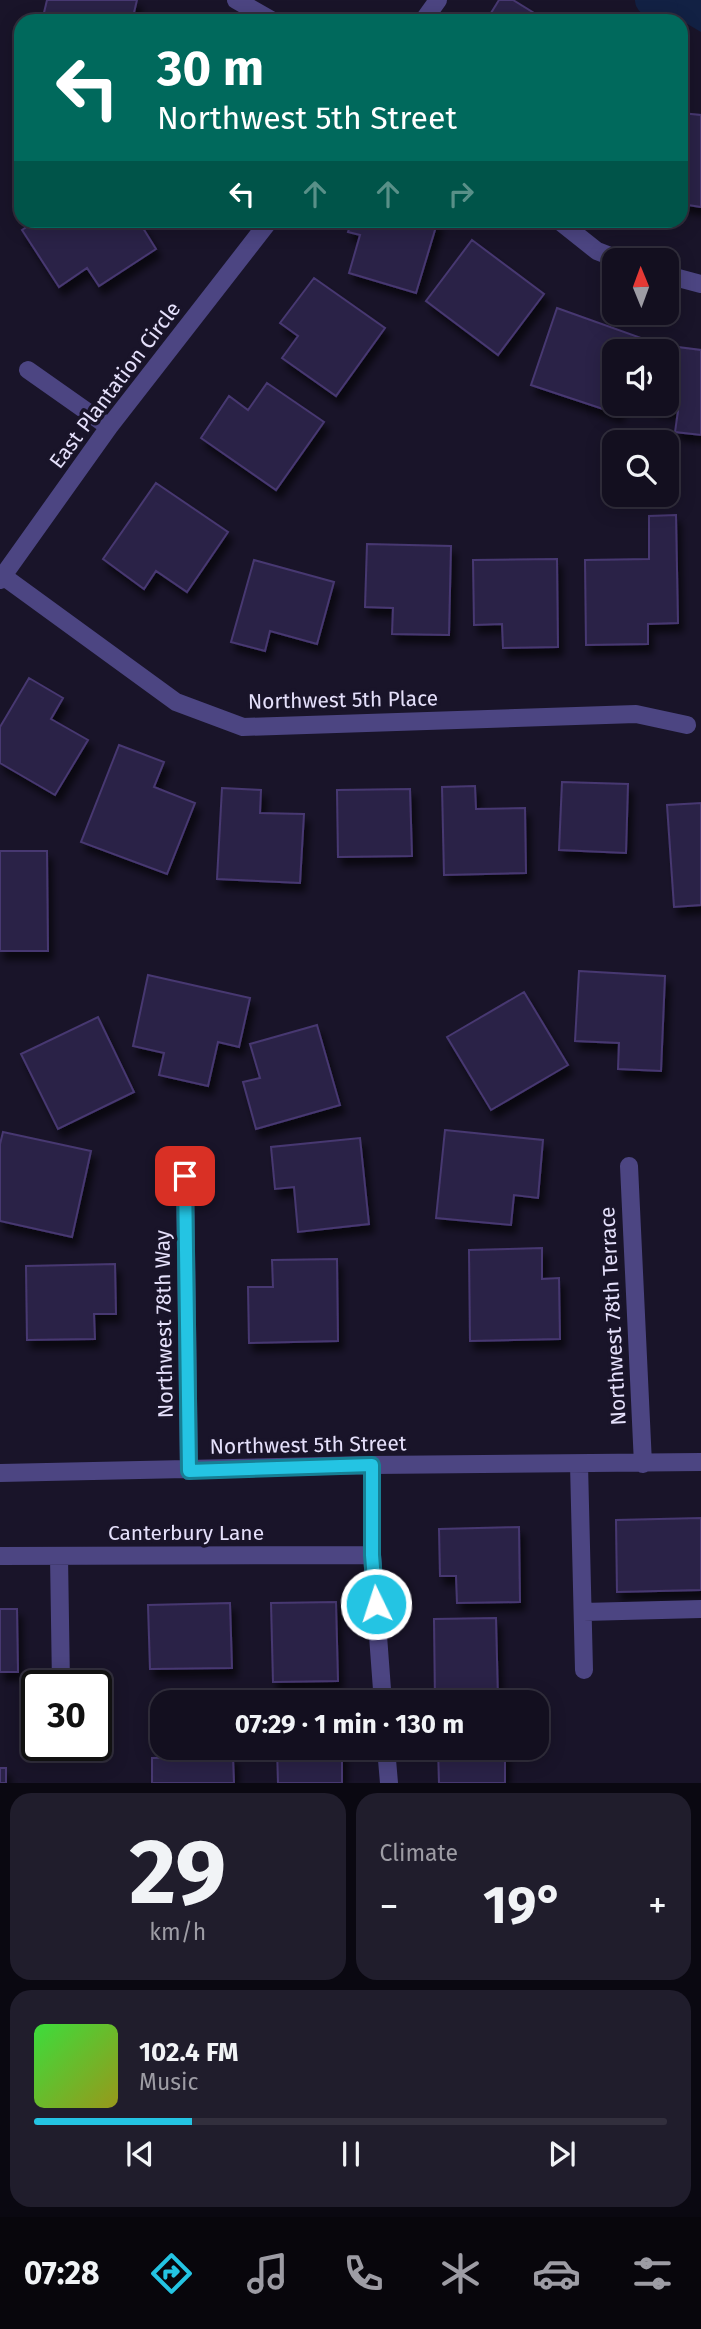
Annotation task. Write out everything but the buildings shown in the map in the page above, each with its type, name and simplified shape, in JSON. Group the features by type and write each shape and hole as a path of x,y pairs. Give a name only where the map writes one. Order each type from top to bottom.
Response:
{"street":[{"path":"236,0 261,14"},
{"name":"East Plantation Circle","path":"1,578 109,427 264,228"},
{"path":"568,228 602,253"},
{"path":"679,278 701,284"},
{"path":"28,370 109,427"},
{"name":"Northwest 5th Place","path":"1,578 176,702 243,727 636,714 687,725"},
{"name":"Northwest 78th Terrace","path":"629,1166 643,1464"},
{"name":"Northwest 78th Way","path":"185,1176 189,1471"},
{"name":"Northwest 5th Street","path":"0,1473 372,1465 701,1462"},
{"path":"579,1464 584,1670"},
{"path":"372,1465 372,1555 382,1690"},
{"name":"Canterbury Lane","path":"0,1556 372,1555"},
{"path":"59,1556 61,1670"},
{"path":"583,1612 701,1609"},
{"path":"387,1760 388,1783"}],"water":[{"path":"675,0 701,0 701,32 688,24 688,14 670,14 662,9"}],"waterway":[{"path":"651,0 662,9"}],"route":[{"path":"185,1176 189,1471 372,1465 372,1555 376,1604"}]}
